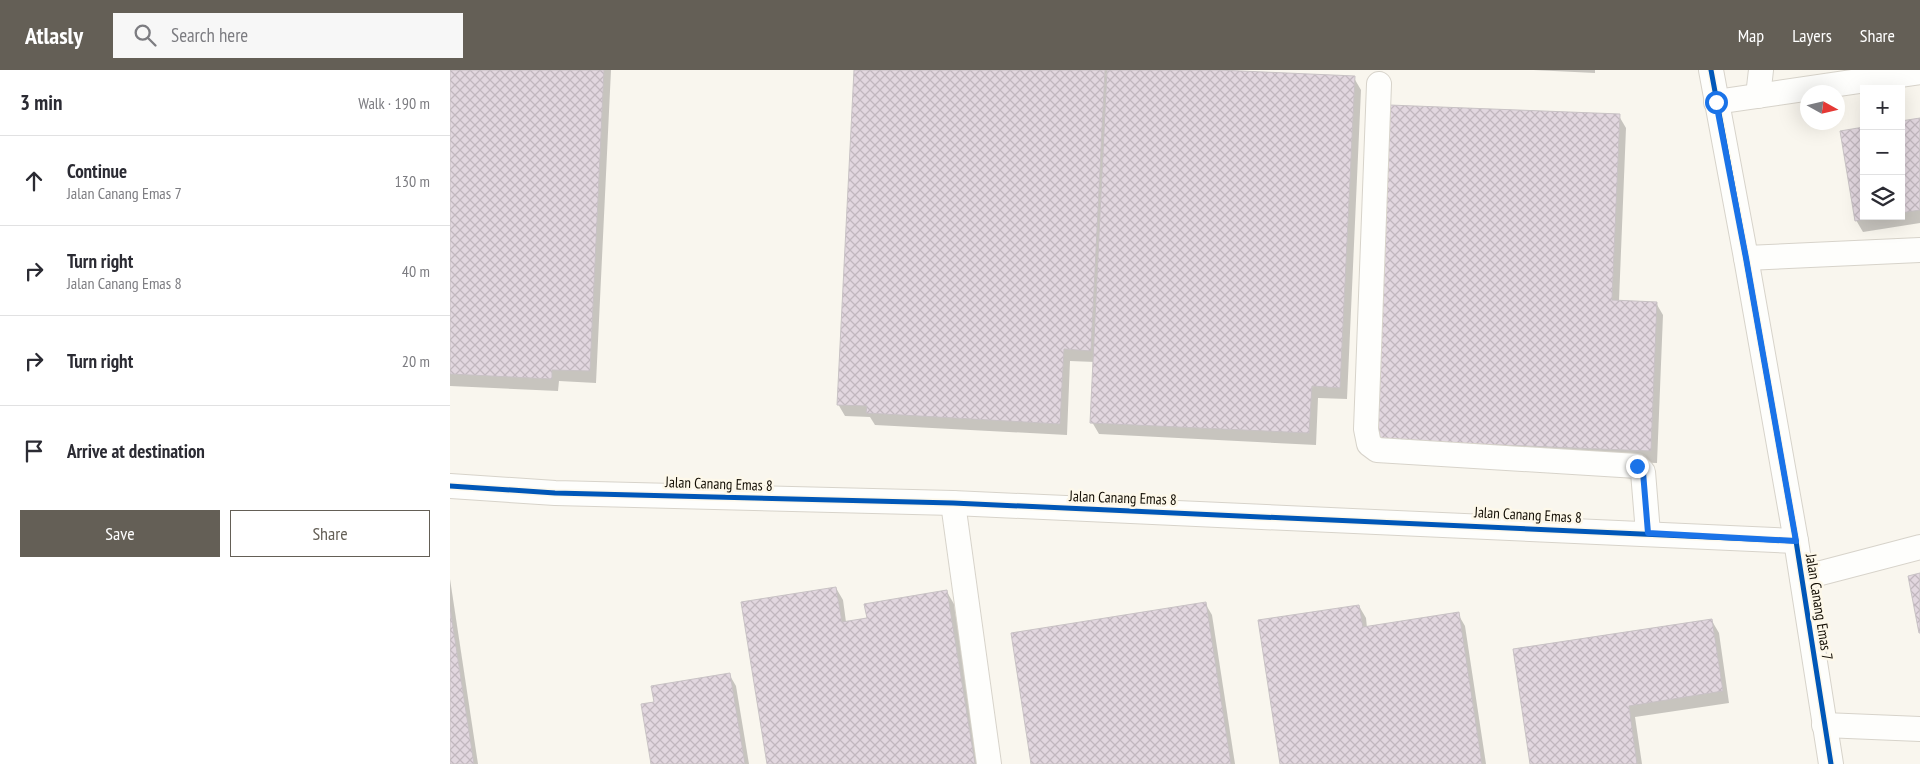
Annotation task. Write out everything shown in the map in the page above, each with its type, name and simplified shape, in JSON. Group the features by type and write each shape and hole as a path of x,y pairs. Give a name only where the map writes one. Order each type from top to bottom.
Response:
{"street":[{"name":"Jalan Canang Emas 7","path":"1711,70 1796,541 1831,764"},
{"path":"1758,96 1761,70"},
{"path":"1716,102 1920,72"},
{"path":"1379,84 1366,429 1369,444 1378,450 1637,466 1643,472 1648,533"},
{"path":"1746,258 1920,250"},
{"name":"Jalan Canang Emas 8","path":"450,486 555,492 953,503 1796,541"},
{"path":"953,503 988,764"},
{"path":"1802,578 1920,547"},
{"path":"1824,725 1920,728"}],"building":[{"path":"450,70 604,70 590,371 552,370 552,379 450,374"},
{"path":"854,70 1105,70 1091,351 1064,349 1060,424 866,413 867,406 837,405"},
{"path":"1107,70 1218,70 1355,76 1340,388 1312,386 1309,433 1090,423"},
{"path":"1389,105 1620,114 1612,300 1657,302 1651,451 1375,440"},
{"path":"1920,118 1920,210 1905,212 1905,130 1905,120"},
{"path":"1860,128 1860,220 1855,221 1840,131"},
{"path":"1920,573 1920,633 1919,633 1908,576"},
{"path":"836,587 842,622 867,618 864,604 947,590 975,764 767,764 741,602"},
{"path":"1206,602 1231,764 1031,764 1011,633"},
{"path":"1359,605 1363,627 1459,612 1482,764 1280,764 1258,620"},
{"path":"450,607 474,764 450,764"},
{"path":"1712,619 1723,691 1629,706 1637,764 1530,764 1513,649"},
{"path":"730,673 745,764 651,764 641,704 654,702 651,686"}],"cycle path":[{"path":"1711,70 1796,541 1831,764"},
{"path":"450,486 555,493 953,503 1796,541"}],"route":[{"path":"1637,466 1643,472 1648,533 1796,541 1746,258 1716,102"}]}
